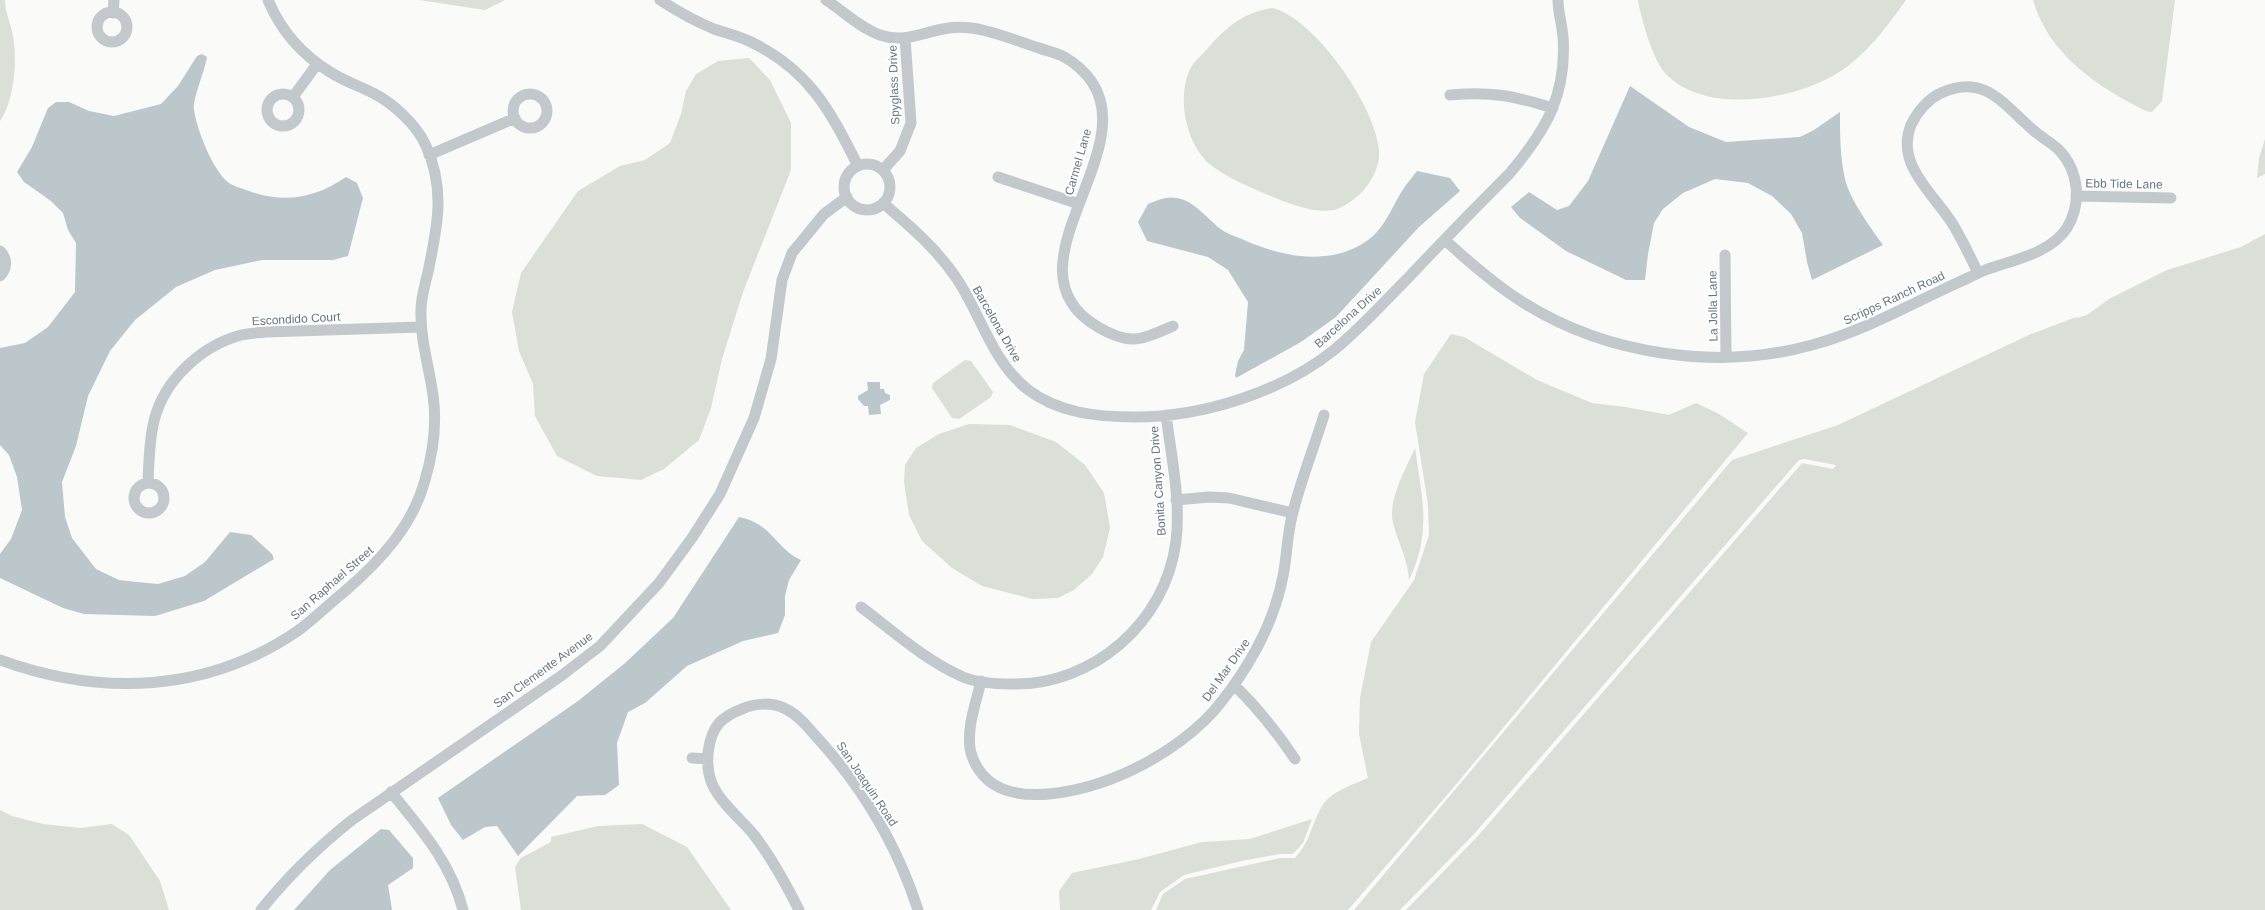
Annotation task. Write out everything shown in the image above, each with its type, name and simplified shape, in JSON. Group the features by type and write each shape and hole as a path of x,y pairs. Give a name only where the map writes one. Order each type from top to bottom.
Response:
{"street":[{"path":"113,13 114,0"},
{"name":"San Raphael Street","path":"0,660 53,677 76,681 127,685 167,683 213,671 251,656 298,630 366,573 391,547 413,510 425,483 431,455 435,412 433,393 422,345 421,305 439,217 438,193 429,155 420,135 390,103 373,93 347,82 317,64 295,44 281,28 268,0"},
{"path":"660,0 689,18 750,41 772,54 808,81 825,105 858,166"},
{"name":"Carmel Lane","path":"826,0 862,26 880,35 914,38 948,28 964,27 990,32 1066,58 1079,68 1092,82 1102,112 1101,137 1063,254 1062,271 1064,285 1071,301 1080,312 1096,326 1114,336 1131,340 1149,337 1173,326"},
{"name":"Barcelona Drive","path":"883,203 919,233 936,250 958,280 994,350 1013,376 1027,388 1056,406 1084,413 1117,417 1166,415 1206,409 1239,400 1276,385 1333,351 1366,321 1510,173 1528,152 1549,119 1559,87 1562,65 1563,37 1558,0"},
{"name":"Spyglass Drive","path":"883,170 900,151 910,123 905,38"},
{"path":"293,97 317,64"},
{"name":"Scripps Ranch Road","path":"1445,240 1506,291 1551,318 1588,334 1626,346 1685,355 1726,356 1775,352 1803,347 1846,334 1884,319 1978,274 2035,252 2058,238 2067,227 2072,216 2076,196 2076,180 2070,164 2059,150 2032,130 1998,97 1972,86 1959,87 1940,94 1928,102 1915,116 1907,134 1906,149 1911,166 1953,224 1978,274"},
{"path":"1450,95 1476,93 1515,96 1553,108"},
{"path":"429,155 514,118"},
{"path":"868,164 883,170 888,176 890,190 883,203 876,208 866,210 852,204 847,197 844,184 847,177 858,166 868,164"},
{"path":"998,177 1079,204"},
{"name":"Ebb Tide Lane","path":"2076,196 2171,198"},
{"name":"San Clemente Avenue","path":"261,910 292,873 321,844 391,792 561,676 600,646 659,583 692,538 720,494 754,418 771,359 782,280 792,253 824,214 847,197"},
{"path":"0,251 6,259 6,267 0,276"},
{"name":"La Jolla Lane","path":"1725,255 1726,356"},
{"name":"Escondido Court","path":"148,482 150,449 154,421 159,405 182,370 196,358 221,342 242,335 266,332 421,327"},
{"name":"Bonita Canyon Drive","path":"861,607 931,660 964,678 994,684 1024,684 1054,680 1085,669 1108,654 1131,636 1149,612 1162,590 1171,566 1176,541 1176,500 1166,415"},
{"name":"Del Mar Drive","path":"981,681 970,726 970,749 976,764 985,778 997,788 1012,794 1033,795 1089,787 1131,771 1182,739 1222,702 1263,640 1283,577 1292,513 1324,415"},
{"path":"1176,500 1209,496 1229,498 1292,513"},
{"path":"1234,685 1258,708 1295,758"},
{"name":"San Joaquin Road","path":"799,910 771,859 719,796 711,782 708,759 709,746 719,724 731,714 748,706 768,704 785,709 802,720 838,761 882,828 898,856 918,910"},
{"path":"692,758 708,759"},
{"path":"391,792 439,852 452,878 463,910"}],"shaded area":[{"path":"0,0 5,0 6,11 13,37 15,62 11,94 0,121"},
{"path":"419,0 505,0 485,10"},
{"path":"1638,0 1906,0 1873,43 1848,66 1830,78 1782,95 1756,99 1730,99 1705,96 1683,87 1665,73 1656,59 1652,49"},
{"path":"2033,0 2175,0 2162,101 2152,112 2146,111 2111,92 2094,80 2063,53 2050,37 2040,19"},
{"path":"1272,8 1289,15 1306,28 1324,46 1355,89 1376,133 1379,157 1371,180 1355,199 1334,210 1326,211 1308,209 1290,204 1231,178 1212,166 1203,157 1190,135 1186,122 1184,108 1185,82 1189,71 1196,61 1229,27 1253,13"},
{"path":"202,54 207,57 195,100 194,110 198,128 207,150 217,169 229,183 259,194 285,198 298,197 322,190 346,177 357,183 363,198 348,256 333,260 262,260 215,270 176,287 135,320 110,351 88,396 76,446 62,482 65,517 72,538 96,569 119,580 158,584 185,576 205,562 230,532 251,535 272,554 274,559 204,601 155,616 84,614 63,608 0,578 0,554 11,539 22,510 17,477 9,455 0,445 0,348 25,343 48,327 75,292 76,243 68,230 63,213 51,201 24,182 17,172 32,147 48,108 56,102 69,102 89,111 114,116 161,104 178,86 197,56"},
{"path":"749,58 770,80 791,123 791,170 743,292 722,359 711,408 699,440 664,469 641,480 597,476 557,456 535,416 533,384 519,351 512,312 521,273 578,191 620,166 645,160 670,143 681,114 686,91 696,74 718,61"},
{"path":"1630,86 1689,127 1726,142 1800,137 1814,130 1840,112 1841,154 1845,179 1851,196 1861,214 1883,245 1812,280 1802,233 1791,214 1772,196 1748,183 1715,179 1683,193 1663,209 1654,223 1645,280 1626,280 1566,251 1520,218 1511,207 1529,192 1557,210 1569,206 1588,181"},
{"path":"2265,139 2265,174 2257,178 2259,158"},
{"path":"1417,171 1450,178 1460,191 1419,227 1336,317 1301,342 1236,378 1235,375 1238,361 1244,350 1248,302 1228,270 1208,257 1147,241 1138,222 1148,204 1166,198 1177,198 1190,203 1224,231 1259,246 1290,255 1323,256 1338,254 1354,248 1368,240 1379,230 1404,188"},
{"path":"2265,234 2265,910 1406,910 1477,837 1802,463 1833,469 1836,465 1804,459 1799,460 1474,834 1400,910 1354,910 1732,460 1838,425 2031,334 2079,316 2074,319 2087,315 2109,299 2167,270 2241,247"},
{"path":"1451,334 1464,337 1537,380 1592,403 1669,415 1696,403 1719,414 1748,433 1453,788 1348,910 1156,910 1163,894 1185,879 1280,858 1295,858 1310,834 1317,815 1325,802 1335,793 1368,778 1359,734 1360,698 1371,642 1414,580 1429,535 1428,505 1415,422 1424,374"},
{"path":"965,360 971,361 993,392 991,397 959,419 952,418 932,388 933,383"},
{"path":"867,382 880,382 880,389 884,389 885,393 890,395 890,400 880,405 881,414 869,415 868,406 864,406 858,399 858,396 868,390"},
{"path":"969,424 1010,425 1056,442 1085,465 1104,493 1110,528 1103,557 1092,574 1074,590 1058,598 1032,599 982,586 952,568 922,541 909,515 904,482 905,465 916,448 939,434"},
{"path":"1415,448 1422,499 1423,530 1421,546 1409,580 1405,560 1394,527 1392,507 1394,497"},
{"path":"739,517 750,520 759,525 792,555 801,560 789,580 785,596 785,615 778,633 743,641 687,666 645,703 628,712 617,743 619,785 605,795 577,796 518,856 497,826 485,827 463,840 451,825 438,798 578,701 624,664 673,618"},
{"path":"0,810 12,816 43,824 80,828 112,824 129,835 160,881 169,910 0,910"},
{"path":"1312,819 1303,843 1293,854 1280,854 1246,860 1184,875 1160,892 1151,910 1060,910 1059,891 1072,873 1139,859 1202,842 1250,839"},
{"path":"642,824 687,847 731,910 521,910 515,867 521,858 551,842 551,837 598,826"},
{"path":"381,829 389,830 413,858 413,868 388,885 392,910 294,910 330,870"}]}
